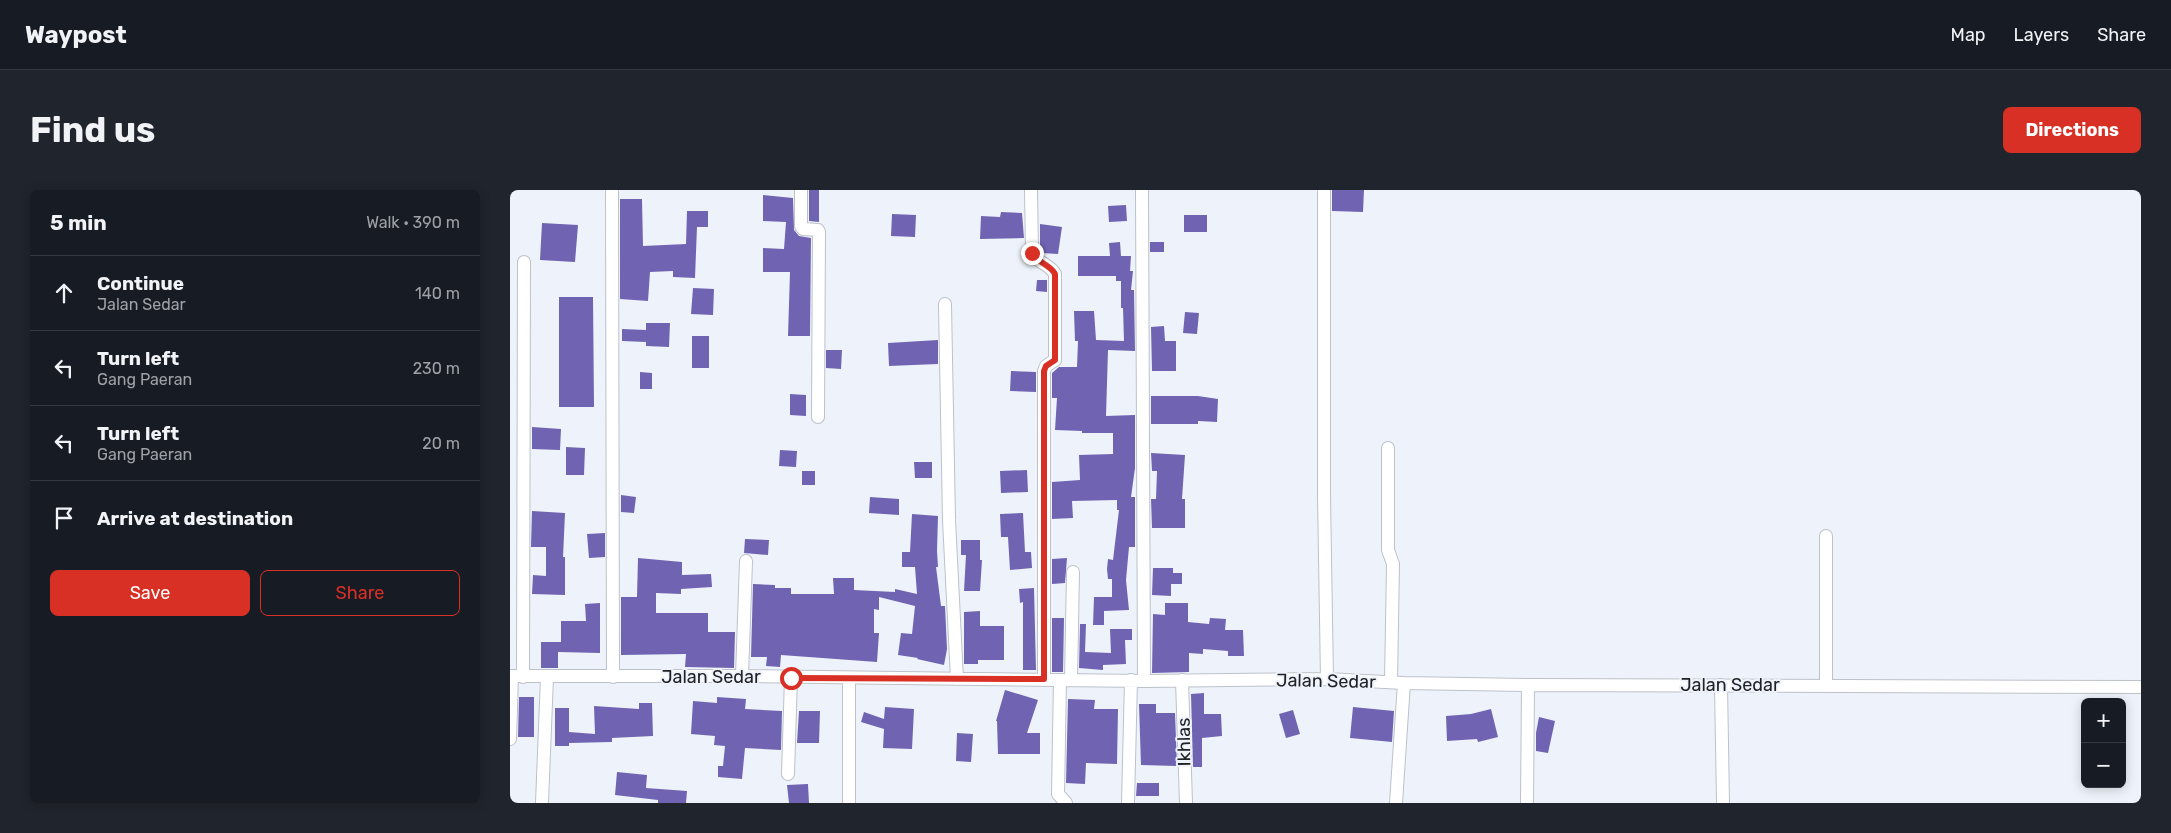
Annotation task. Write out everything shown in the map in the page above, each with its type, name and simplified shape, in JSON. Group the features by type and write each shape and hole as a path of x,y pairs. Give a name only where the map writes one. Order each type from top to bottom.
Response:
{"street":[{"path":"612,190 613,677"},
{"path":"801,190 801,226 803,229 818,230 819,232 818,417"},
{"path":"1031,190 1032,253 1036,259 1052,269 1055,274 1055,360 1046,366 1044,371 1044,679"},
{"path":"1142,190 1144,681"},
{"path":"1324,190 1324,496 1327,679"},
{"path":"510,739 515,676 524,262"},
{"path":"945,304 949,520 957,679"},
{"path":"1388,448 1388,550 1393,564 1398,683 1396,803"},
{"path":"1826,536 1826,685"},
{"path":"742,676 746,561"},
{"path":"1066,803 1058,794 1073,572"},
{"name":"Jalan Sedar","path":"515,676 742,676 1144,681 1327,679 1398,683 2141,687"},
{"path":"542,803 547,677"},
{"path":"788,774 791,678"},
{"path":"849,678 849,803"},
{"path":"1128,803 1131,680"},
{"name":"Ikhlas","path":"1182,680 1186,803"},
{"path":"1527,803 1528,684"},
{"path":"1721,685 1723,803"}],"building":[{"path":"809,190 819,190 819,222 809,221"},
{"path":"1332,190 1364,190 1363,212 1332,211"},
{"path":"763,195 793,198 794,230 799,236 811,238 810,336 788,336 790,272 763,272 763,248 784,249 786,222 763,221"},
{"path":"620,199 642,199 643,246 686,244 687,211 708,211 708,227 697,227 695,278 673,277 673,271 650,272 648,301 620,299"},
{"path":"1126,205 1127,221 1109,222 1108,206"},
{"path":"1001,212 1022,213 1024,238 980,239 981,216 1000,217"},
{"path":"892,214 916,215 915,237 891,236"},
{"path":"1184,215 1207,215 1207,232 1184,232"},
{"path":"542,223 578,225 575,262 540,260"},
{"path":"1040,224 1062,227 1058,254 1042,253 1040,250"},
{"path":"1120,242 1121,256 1131,256 1130,271 1133,271 1131,290 1134,290 1135,351 1108,350 1106,416 1135,415 1135,468 1131,497 1135,497 1135,547 1129,547 1126,580 1129,610 1104,611 1104,625 1093,625 1094,597 1112,597 1112,579 1108,579 1107,569 1108,559 1113,560 1119,510 1117,510 1117,500 1072,501 1073,518 1052,519 1052,482 1080,480 1079,455 1113,454 1113,433 1082,433 1082,431 1055,430 1057,398 1052,398 1052,373 1059,367 1077,367 1078,341 1075,341 1074,311 1094,311 1096,340 1124,341 1121,281 1116,281 1116,276 1078,276 1078,256 1110,256 1109,243"},
{"path":"1150,242 1164,242 1164,252 1150,252"},
{"path":"1037,280 1047,280 1047,292 1036,291"},
{"path":"693,288 714,289 713,315 691,314"},
{"path":"559,297 593,297 594,407 559,407"},
{"path":"1185,312 1199,313 1197,334 1183,333"},
{"path":"646,323 670,323 669,347 646,346 646,342 622,341 622,329 646,330"},
{"path":"1164,326 1165,341 1176,341 1176,371 1152,371 1151,327"},
{"path":"692,336 709,336 709,368 692,368"},
{"path":"938,340 938,364 889,366 888,343"},
{"path":"826,350 842,350 841,369 826,368"},
{"path":"1011,371 1036,372 1036,392 1010,391"},
{"path":"640,372 652,373 652,389 640,389"},
{"path":"790,394 806,395 806,416 790,415"},
{"path":"1151,396 1198,396 1218,399 1217,422 1198,421 1198,424 1151,424"},
{"path":"532,427 561,429 560,450 532,449"},
{"path":"566,447 585,448 584,475 566,475"},
{"path":"780,450 797,451 796,467 779,466"},
{"path":"1151,453 1185,455 1182,499 1185,499 1185,528 1152,528 1151,499 1156,499 1157,471 1152,471"},
{"path":"914,462 932,462 932,478 915,478"},
{"path":"1027,470 1028,492 1001,493 1000,471"},
{"path":"802,471 815,471 815,485 802,485"},
{"path":"621,495 636,497 634,513 621,512"},
{"path":"870,497 899,499 899,515 869,513"},
{"path":"532,511 565,513 563,557 565,557 565,595 532,594 533,575 546,576 546,547 531,547"},
{"path":"1023,513 1025,552 1031,552 1032,568 1010,570 1008,537 1001,537 1000,514"},
{"path":"912,514 938,516 938,567 936,567 941,606 945,606 947,649 944,665 898,655 901,633 912,634 915,606 879,597 879,610 874,609 874,633 879,633 877,662 781,655 780,667 766,666 767,657 751,657 753,584 775,585 775,588 791,588 791,594 834,594 833,578 854,578 854,590 895,592 895,589 917,594 915,567 902,567 902,552 910,552"},
{"path":"605,533 605,557 589,558 587,534"},
{"path":"745,539 769,540 768,555 744,553"},
{"path":"961,540 980,540 980,560 982,560 980,591 964,591 966,555 961,555"},
{"path":"638,558 682,562 682,575 711,574 712,587 681,589 681,594 656,593 656,613 708,613 708,632 735,632 734,668 685,667 686,654 621,655 621,597 637,597"},
{"path":"1067,558 1065,583 1052,584 1052,559"},
{"path":"1153,568 1173,568 1173,573 1182,573 1182,584 1171,584 1171,596 1152,595"},
{"path":"1034,588 1036,670 1023,670 1023,602 1020,603 1019,589"},
{"path":"600,603 600,653 558,652 558,668 541,668 541,642 561,642 561,621 586,621 585,604"},
{"path":"1165,603 1188,603 1188,622 1209,624 1210,618 1226,619 1225,630 1243,630 1244,656 1228,656 1228,651 1203,649 1203,654 1189,653 1189,672 1152,673 1153,614 1165,615"},
{"path":"980,611 980,626 1004,626 1004,660 978,660 978,664 964,664 964,612"},
{"path":"1052,618 1064,618 1063,672 1052,672"},
{"path":"1080,624 1086,624 1085,652 1111,653 1110,629 1132,629 1132,640 1125,640 1126,664 1103,665 1103,670 1079,668"},
{"path":"1005,690 1038,700 1027,733 1040,733 1040,754 998,754 996,721"},
{"path":"1204,693 1204,714 1221,714 1222,736 1202,738 1202,767 1193,767 1191,694"},
{"path":"519,697 534,697 534,737 518,737"},
{"path":"717,697 746,699 745,709 782,711 781,750 745,748 742,779 718,777 718,766 723,766 725,746 714,745 715,736 691,734 693,701 717,703"},
{"path":"1068,699 1095,700 1094,709 1118,709 1117,764 1086,763 1085,784 1066,783"},
{"path":"639,703 652,703 653,736 612,738 612,742 569,743 569,746 555,746 555,708 569,708 569,732 595,734 594,706 639,709"},
{"path":"1139,704 1156,704 1156,713 1175,713 1177,766 1141,765"},
{"path":"885,707 914,709 912,749 883,748 884,729 861,722 864,712 884,719"},
{"path":"1353,707 1394,711 1392,742 1350,738"},
{"path":"1491,709 1498,737 1478,742 1477,739 1447,741 1446,716 1471,714"},
{"path":"1293,710 1300,734 1286,738 1279,714"},
{"path":"799,711 820,711 819,743 797,743"},
{"path":"1539,717 1555,721 1548,753 1536,751 1536,733"},
{"path":"957,733 973,734 971,762 956,761"},
{"path":"617,772 647,775 646,788 687,791 686,803 658,803 658,800 615,795"},
{"path":"1137,783 1159,783 1159,796 1136,796"},
{"path":"808,784 809,803 789,803 787,785"}],"route":[{"path":"791,678 1044,679 1044,371 1046,366 1055,360 1055,274 1052,269 1036,259 1032,253"}]}
